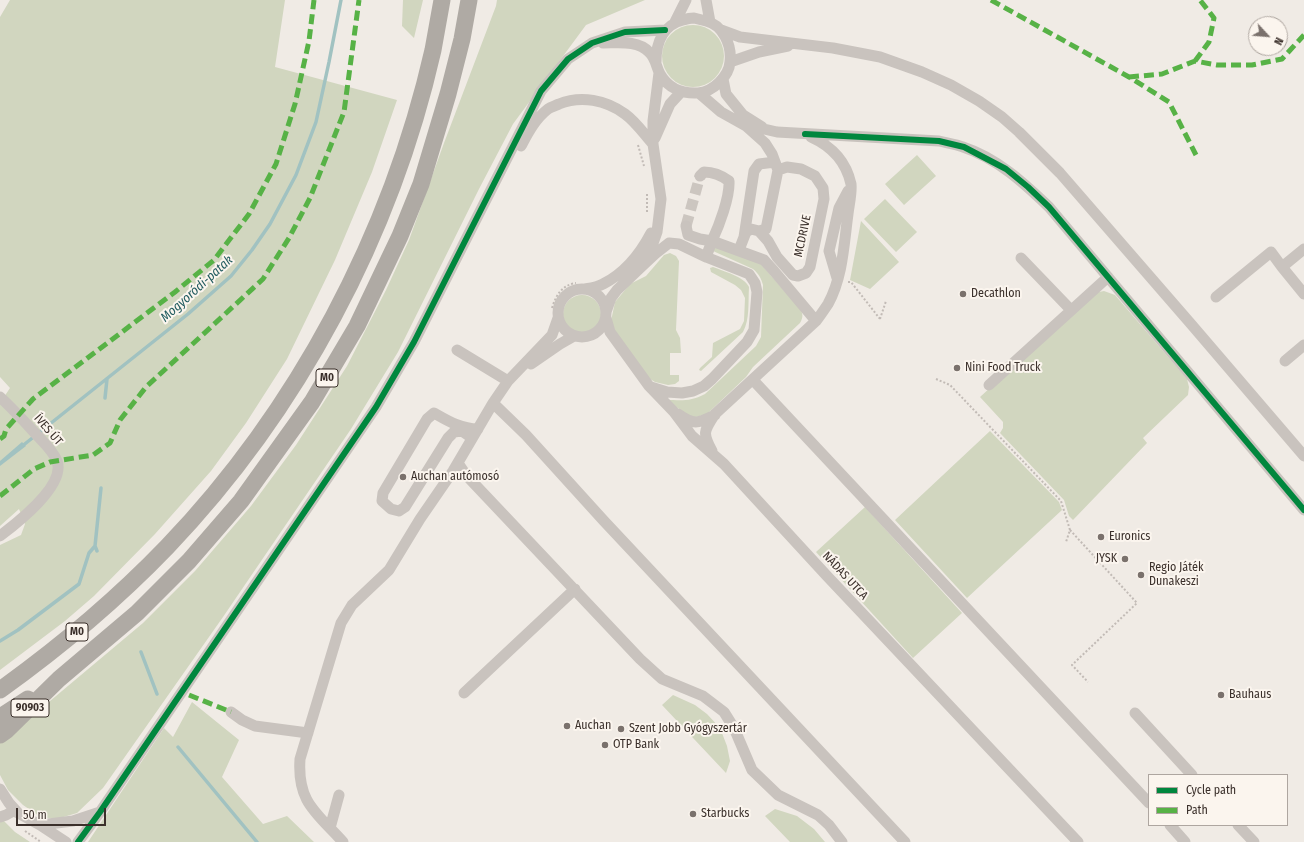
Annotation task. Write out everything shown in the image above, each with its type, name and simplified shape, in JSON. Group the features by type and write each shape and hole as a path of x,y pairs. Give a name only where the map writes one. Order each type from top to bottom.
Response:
{"highway":[{"name":"M0","path":"0,690 79,630 133,581 168,546 219,488 252,445 287,395 332,319 356,270 390,192 418,106 433,50 442,0"},
{"name":"M0","path":"0,717 59,679 137,613 189,562 250,490 312,402 336,365 357,326 400,236 420,184 448,94 462,39 469,0"},
{"name":"90903","path":"0,735 59,679"}],"street":[{"path":"656,62 656,51 659,40 665,30 675,22 686,0"},
{"path":"706,0 710,22"},
{"path":"675,22 693,18 710,22 721,30 740,37 833,48 880,57 922,72 951,85 979,101 1002,117 1019,132 1060,173 1304,456"},
{"path":"78,842 376,407 414,342 541,91 568,59 592,43 625,32 665,30"},
{"path":"592,43 626,42 641,47 650,52 660,73 668,85 681,92 699,93 712,88 723,79 730,62 730,45 721,30"},
{"path":"730,62 759,52 796,44"},
{"path":"639,269 651,250 657,232 659,218 661,199 653,144 653,121 660,73"},
{"path":"723,79 726,94 743,115 764,129"},
{"path":"653,144 670,104 681,92"},
{"path":"699,93 721,112 746,126 765,144 772,154 777,166 766,229 759,231 751,229 746,232 739,250"},
{"path":"499,173 513,160 534,123 549,108 566,101 580,99 608,104 626,115 653,144"},
{"path":"746,126 777,132 939,141 964,147 1006,169 1049,207 1304,510"},
{"path":"674,412 688,422 703,421 715,414 816,321 828,303 837,280 843,251 851,185 847,170 842,160 822,142 805,134"},
{"path":"744,238 754,171 759,164 777,166"},
{"name":"MCDRIVE","path":"759,231 768,241 777,257 793,275 798,276 806,273 810,267 824,199 823,188 815,176 802,169 777,166"},
{"path":"700,176 704,172 712,172 723,176 729,181 729,188 717,229 706,257"},
{"path":"344,842 314,812 306,798 301,785 300,759 341,623 352,604 389,570 420,519 458,463 508,381 552,335 555,314 566,295 583,286 602,284 620,273 635,259 647,241 659,218"},
{"path":"686,226 688,235 700,240 712,241 764,260 816,321"},
{"path":"555,314 564,329 574,336 587,337 594,334 601,328 611,298 614,294 639,269 669,243 679,244 706,257 749,274 756,283 757,292 754,330 747,342 708,382 693,391 682,393 668,392 649,386"},
{"path":"1282,267 1304,249"},
{"path":"1216,297 1271,252 1304,294"},
{"path":"1021,258 1071,310"},
{"path":"989,385 1108,277"},
{"path":"583,286 601,298 606,315"},
{"name":"NÁDAS UTCA","path":"606,315 610,332 649,386 674,412 692,436 714,455 1078,842"},
{"path":"508,381 560,344 574,336"},
{"path":"1285,360 1304,345"},
{"path":"457,350 508,381"},
{"path":"753,380 1148,802"},
{"name":"ÍVES ÚT","path":"0,397 50,449 57,462 59,472 49,490 25,516 0,536"},
{"path":"493,404 526,435 604,521 906,842"},
{"path":"434,413 454,424 470,429 475,434 462,431 454,432 448,438 405,507 399,511 391,509 382,501 383,492 427,419 434,413"},
{"path":"714,455 706,439 705,432 715,414"},
{"path":"458,463 466,475 640,659 662,679 703,696 724,712 734,728 752,770 778,795 818,815 829,825 842,842"},
{"path":"464,693 575,589"},
{"path":"231,712 242,720 256,726 308,733"},
{"path":"1136,713 1191,774"},
{"path":"0,789 18,813 66,842"},
{"path":"330,828 339,796"},
{"path":"0,817 15,810"},
{"path":"40,825 73,821 100,812"},
{"path":"1171,826 1185,842"},
{"path":"1239,826 1254,842"}],"path":[{"path":"636,142 639,148 644,172"},
{"path":"647,217 648,190"},
{"path":"851,282 880,320 886,301"},
{"path":"555,314 555,297 568,284 583,286"},
{"path":"936,379 950,385 1061,501 1070,530 1137,603 1072,665 1088,682"},
{"path":"1066,542 1070,530"}],"green space":[{"path":"10,0 285,0 275,67 397,100 372,172 335,260 287,359 246,423 211,471 155,534 94,596 65,621 0,670 0,545 21,535 25,524 19,509 0,526 0,403 10,388 0,377 0,17"},
{"path":"403,0 423,0 414,38 402,26"},
{"path":"497,0 645,0 586,25 513,124 398,352 351,429 223,617 103,788 77,813 60,818 42,818 23,805 8,790 0,775 0,743 143,623 195,571 251,506 296,445 347,366 386,290 409,240"},
{"path":"687,25 699,25 715,34 722,44 724,56 722,68 715,78 699,87 687,87 676,82 667,73 662,62 662,50 667,39 676,30"},
{"path":"917,155 936,176 904,205 885,184"},
{"path":"885,199 917,232 896,252 864,219"},
{"path":"861,221 899,262 870,289 850,280"},
{"path":"715,247 760,263 801,310 802,320 707,414 692,418 666,400 690,399 700,397 705,394 756,346 761,337 763,285 761,278 753,269 713,251"},
{"path":"670,253 676,256 679,261 676,330 680,338 681,353 670,353 670,375 679,375 679,381 675,384 668,385 655,382 645,376 614,330 611,321 615,302 630,284 646,276 664,255"},
{"path":"713,267 733,275 747,283 749,287 748,316 743,332 701,371 699,370 700,368 712,357 713,343 740,329 744,321 745,298 741,290 735,285 711,272 710,268"},
{"path":"1104,291 1115,295 1187,379 1189,387 1188,395 1143,438 1147,443 1073,520 1069,516 1064,500 1000,433 1003,428 1003,422 980,397 1094,293"},
{"path":"582,295 595,301 601,314 595,327 582,333 569,327 563,314 569,301"},
{"path":"990,431 1059,502 1062,510 967,598 895,520"},
{"path":"865,507 962,613 913,658 816,552"},
{"path":"673,695 695,705 707,714 720,728 727,746 730,761 726,773 662,705"},
{"path":"192,702 239,740 222,777 263,824 287,816 314,842 88,842 164,728 173,737"},
{"path":"775,809 797,816 814,829 825,842 790,842 765,816"},
{"path":"0,817 15,832 30,842 0,842"}],"water":[{"path":"22,442 26,446 0,466 0,461"}],"waterway":[{"name":"Mogyoródi-patak","path":"21,447 188,314 231,276 252,250 270,224 296,175 316,122 341,0"},
{"path":"105,398 107,379"},
{"path":"97,551 95,546 101,488"},
{"path":"0,641 18,630 79,584 89,553 95,546"},
{"path":"141,652 157,694"},
{"path":"178,747 257,842"}],"tunnel":[{"path":"686,226 700,176"}],"marked path":[{"path":"0,439 4,436 6,429 33,399 175,292 214,260 249,214 276,164 295,104 309,41 314,0"},
{"path":"0,496 34,469 50,462 93,455 110,443 120,420 146,387 263,279 289,238 310,198 344,112 359,0"},
{"path":"991,0 1129,77 1169,102 1196,155"},
{"path":"1195,61 1209,42 1214,18 1200,0"},
{"path":"1129,77 1162,74 1195,61 1217,65 1252,65 1282,59 1304,35"},
{"path":"189,695 231,712"}],"cycle path":[{"path":"78,842 376,407 414,342 541,91 568,59 592,43 625,32 665,30"},
{"path":"805,134 939,141 964,147 1006,169 1049,207 1304,510"}],"place":[{"name":"Decathlon","path":"963,294"},
{"name":"Nini Food Truck","path":"957,368"},
{"name":"Auchan autómosó","path":"403,477"},
{"name":"Euronics","path":"1101,537"},
{"name":"JYSK","path":"1125,559"},
{"name":"Regio Játék Dunakeszi","path":"1141,575"},
{"name":"Bauhaus","path":"1221,695"},
{"name":"Auchan","path":"567,726"},
{"name":"Szent Jobb Gyógyszertár","path":"621,729"},
{"name":"OTP Bank","path":"605,745"},
{"name":"Starbucks","path":"693,814"}]}
